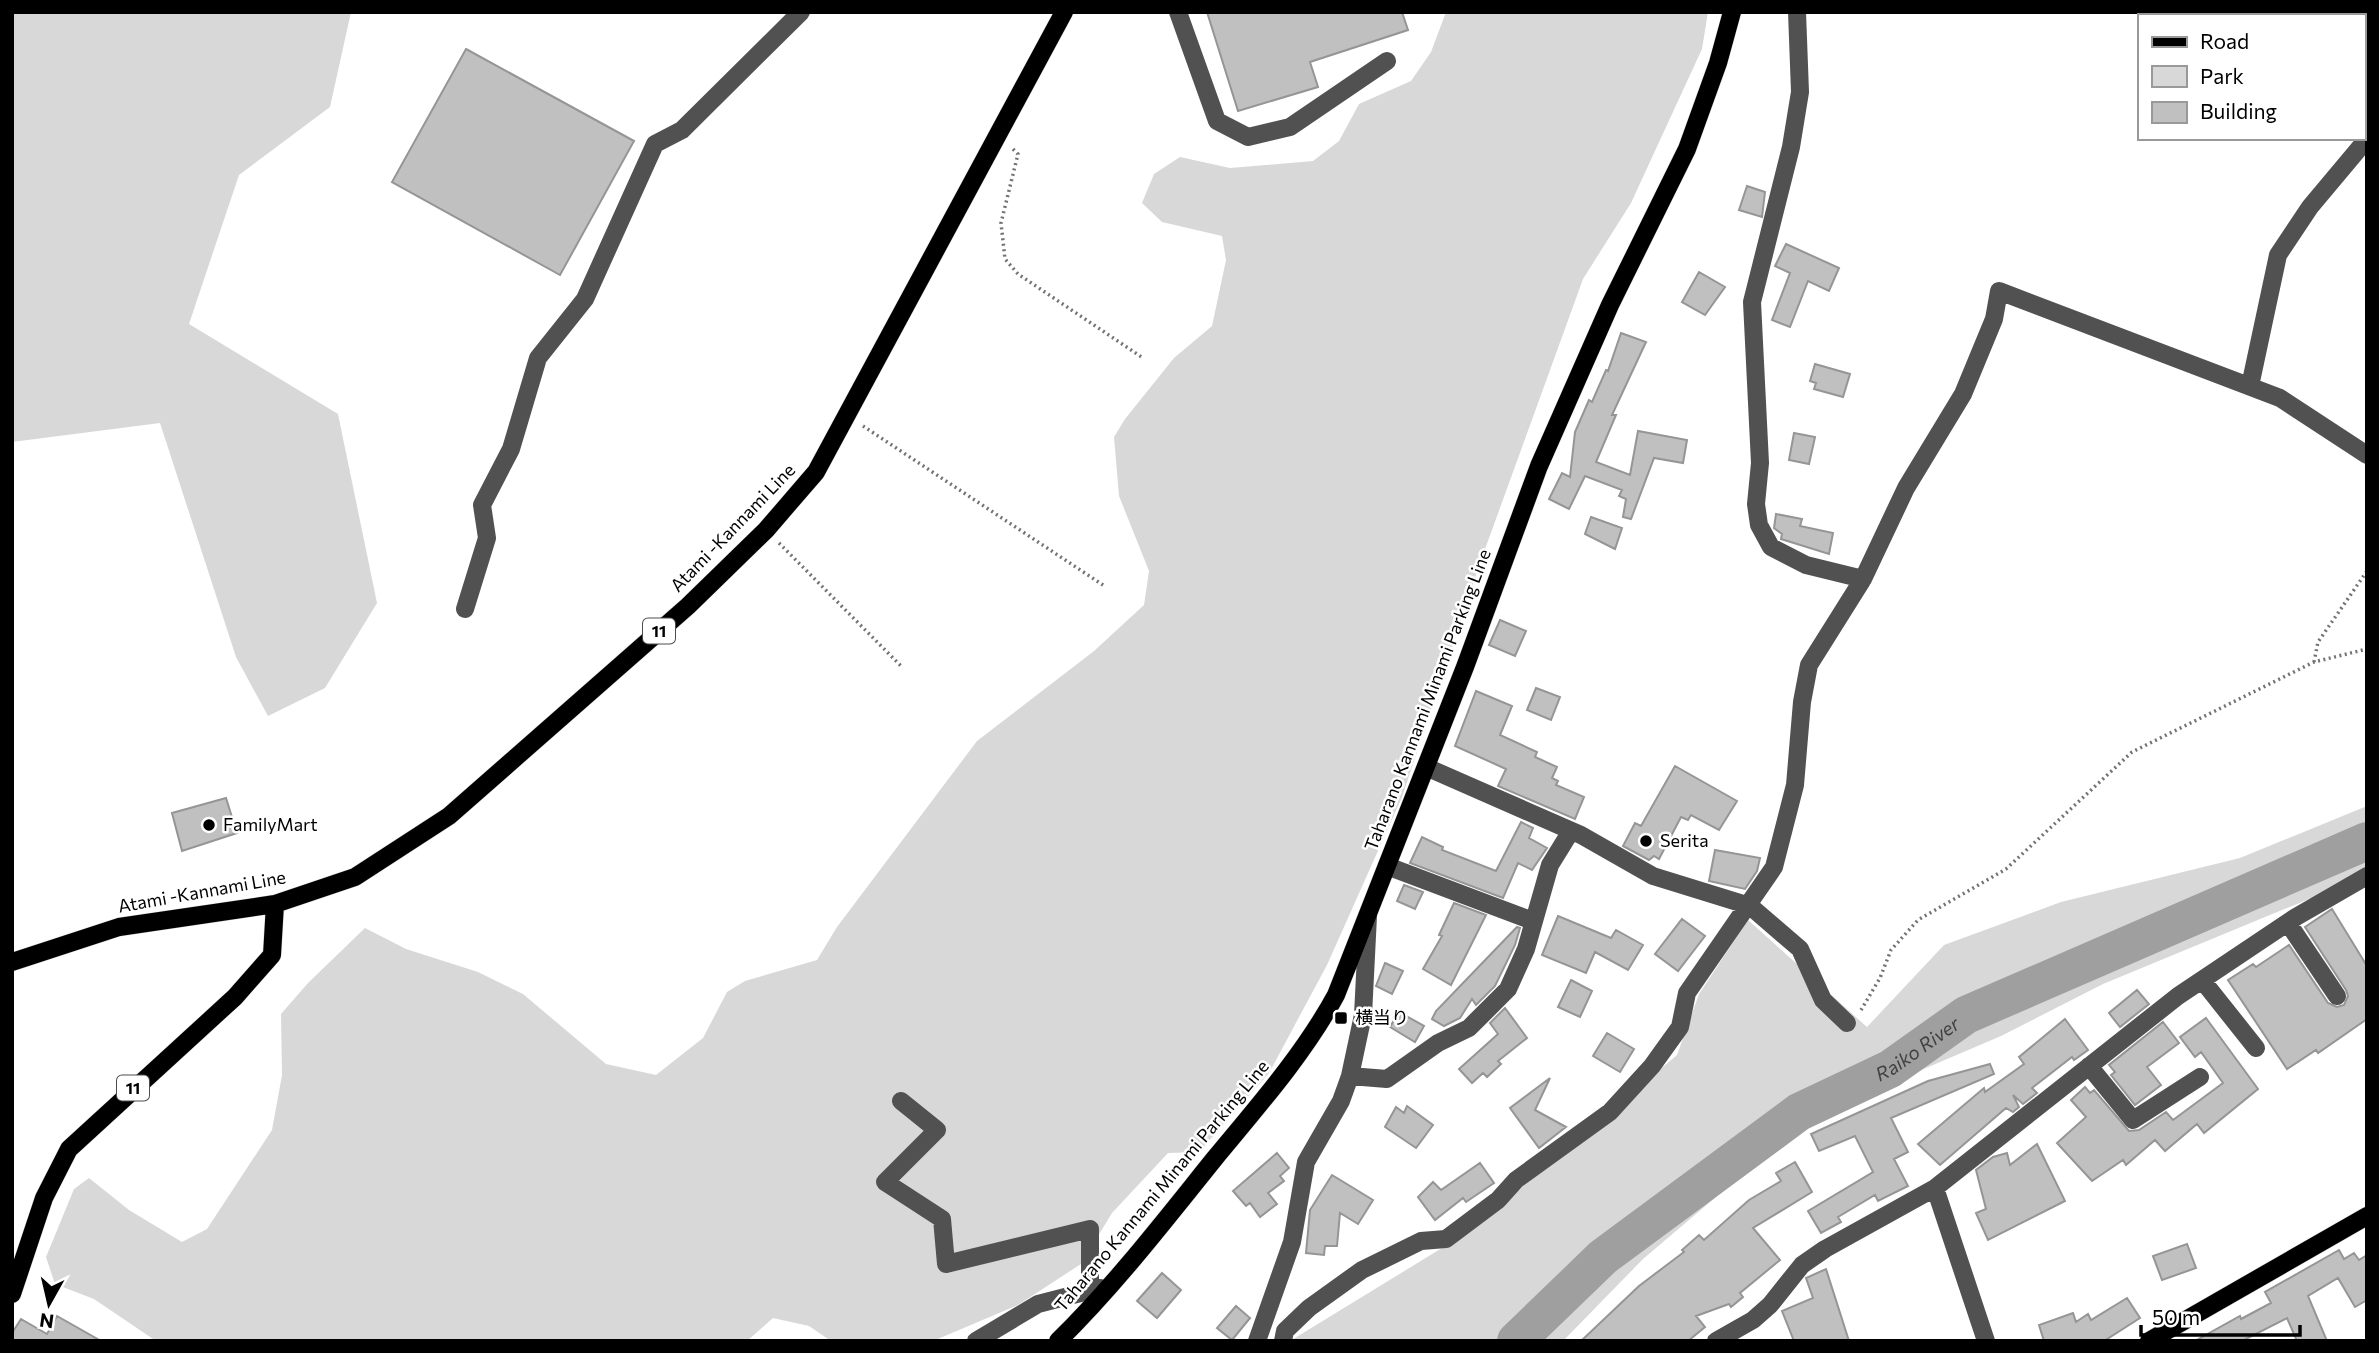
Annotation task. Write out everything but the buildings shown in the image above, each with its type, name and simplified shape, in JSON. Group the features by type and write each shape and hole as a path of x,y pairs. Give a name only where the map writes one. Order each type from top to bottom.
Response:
{"main road":[{"name":"Atami -Kannami Line","path":"12,962 119,927 275,904 355,877 449,816 688,606 765,530 816,472 1064,12"},
{"name":"Taharano Kannami Minami Parking Line","path":"1058,1341 1099,1289 1187,1193 1320,1024 1368,916 1544,454 1609,305 1687,149 1718,63 1732,12"},
{"name":"11","path":"12,1294 44,1198 69,1149 235,997 272,955 275,904"},
{"path":"2149,1341 2367,1216"}],"street":[{"path":"465,609 487,538 482,505 510,449 538,358 585,299 655,144 682,130 801,12"},
{"path":"1178,12 1217,121 1248,137 1290,127 1387,61"},
{"path":"1797,12 1801,92 1791,147 1752,302 1760,450 1756,504 1759,525 1771,547 1806,565 1863,579"},
{"path":"2250,386 2278,254 2310,207 2367,139"},
{"path":"1283,1341 1285,1331 1309,1308 1347,1280 1399,1250 1421,1241 1446,1239 1498,1200 1516,1180 1610,1112 1652,1066 1680,1027 1687,993 1722,939 1750,906 1774,867 1796,785 1802,702 1810,665 1863,579 1906,488 1963,394 1994,318 1999,291 2280,398 2367,454"},
{"path":"1426,767 1571,831 1653,876 1750,906 1800,949 1823,1000 1847,1023"},
{"path":"1350,1076 1388,1079 1438,1043 1469,1028 1508,989 1526,949 1550,865 1571,831"},
{"path":"1387,866 1533,921"},
{"path":"1716,1341 1753,1320 1770,1304 1801,1265 1935,1188 2203,980 2288,923 2367,876"},
{"path":"1257,1341 1292,1242 1306,1162 1340,1101 1350,1076 1363,1015 1368,916"},
{"path":"2288,923 2336,996"},
{"path":"2203,980 2256,1048"},
{"path":"2090,1066 2133,1121 2200,1077"},
{"path":"901,1101 937,1130 885,1182 942,1219 946,1264 1090,1229 1099,1289 1038,1304 976,1341"},
{"path":"1935,1188 1986,1341"}],"path":[{"path":"998,134 1018,154 1001,223 1005,259 1018,274 1143,358"},
{"path":"848,416 1106,587"},
{"path":"765,530 903,668"},
{"path":"2314,662 2318,642 2367,571"},
{"path":"1847,1023 1867,1004 1891,950 1918,920 2006,869 2132,752 2314,662 2367,649"}],"green space":[{"path":"12,12 351,12 330,107 239,175 189,324 338,414 377,603 325,688 268,716 236,657 160,423 12,442"},
{"path":"1446,12 1708,12 1702,49 1631,203 1583,279 1480,563 1402,797 1327,965 1269,1073 1199,1152 1168,1153 1112,1213 1081,1264 1018,1305 933,1341 831,1341 809,1326 773,1318 747,1341 156,1341 94,1299 55,1284 46,1257 74,1189 89,1178 129,1210 182,1242 207,1229 272,1130 282,1075 281,1014 308,983 365,928 406,949 478,972 523,994 606,1064 656,1075 703,1038 727,992 745,981 817,960 837,927 977,741 1094,651 1144,605 1149,571 1119,496 1114,437 1125,419 1174,358 1212,326 1226,260 1222,236 1162,222 1142,203 1154,174 1180,157 1230,168 1313,161 1339,141 1359,104 1411,81 1431,52"},
{"path":"2367,806 2367,875 2103,984 2001,1036 1809,1118 1643,1259 1563,1341 1290,1341 1473,1229 1677,1055 1699,994 1748,920 1867,1027 1944,945 2061,902 2240,858"}],"waterway":[{"name":"Raiko River","path":"1516,1341 1603,1257 1799,1112 1890,1069 1966,1015 2367,841"}],"place":[{"name":"FamilyMart","path":"209,825"},
{"name":"Serita","path":"1646,841"},
{"name":"横当り","path":"1341,1018"}]}
